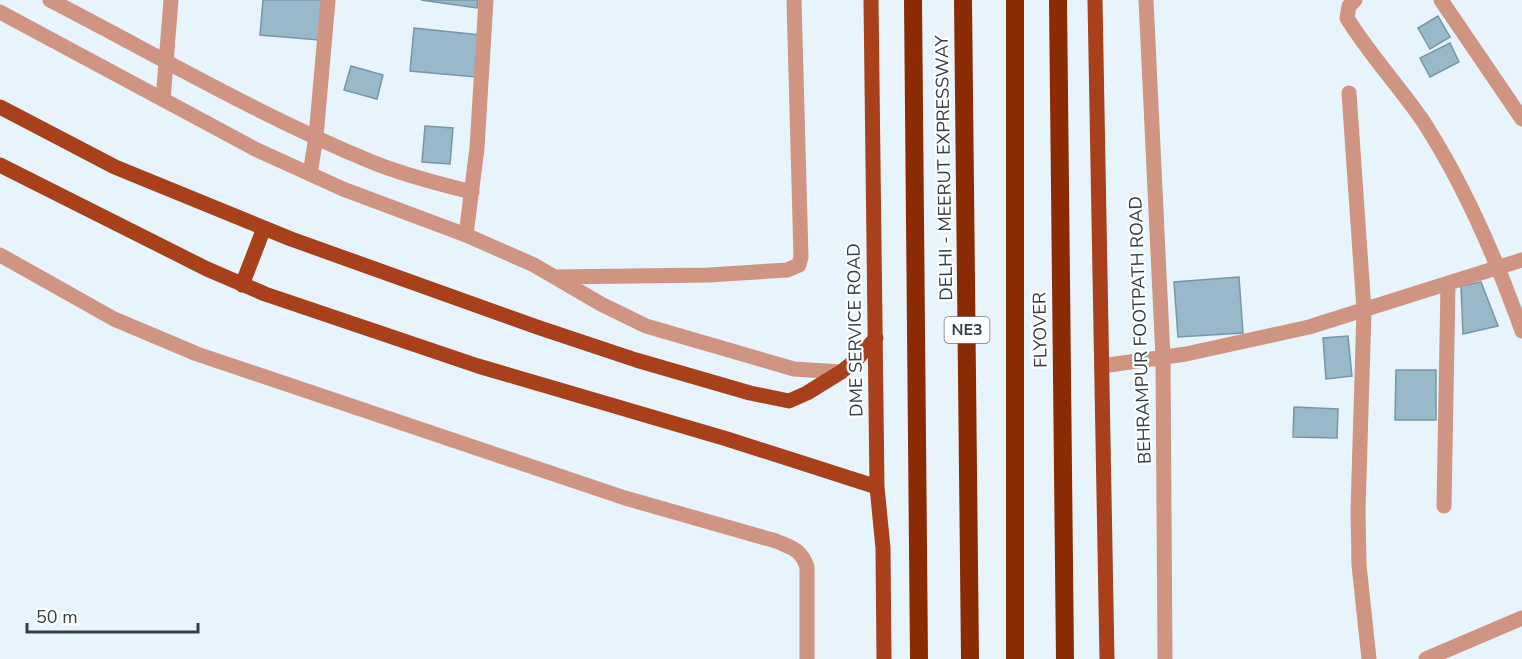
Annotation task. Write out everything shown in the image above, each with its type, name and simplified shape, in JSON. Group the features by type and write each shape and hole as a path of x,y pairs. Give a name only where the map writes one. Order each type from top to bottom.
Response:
{"highway":[{"path":"913,0 920,659"},
{"name":"DELHI - MEERUT EXPRESSWAY","path":"963,0 970,659"},
{"name":"NE3","path":"1015,0 1016,659"},
{"name":"FLYOVER","path":"1058,0 1065,659"}],"main road":[{"name":"DME SERVICE ROAD","path":"871,0 877,487 883,548 884,659"},
{"path":"1095,0 1107,659"},
{"path":"0,107 115,167 264,228 537,327 636,360 750,393 789,401 841,372 856,360 876,338"},
{"path":"0,165 196,264 265,294 478,366 727,439 877,487"},
{"path":"243,285 264,228"}],"street":[{"path":"50,0 223,93 316,137 374,163 472,192"},
{"path":"163,100 171,0"},
{"path":"310,174 316,137 328,0"},
{"path":"466,236 477,148 486,0"},
{"path":"554,277 709,274 787,270 799,265 801,256 794,0"},
{"name":"BEHRAMPUR FOOTPATH ROAD","path":"1146,0 1163,358 1165,659"},
{"path":"1355,0 1349,6 1347,18 1422,120 1446,159 1500,268 1522,331"},
{"path":"1442,0 1522,119"},
{"path":"0,12 257,150 310,174 534,265 601,304 646,326 780,366 806,372 841,372"},
{"path":"1348,93 1364,310 1358,522 1359,565 1370,659"},
{"path":"0,255 114,319 197,354 625,498 776,541 795,549 803,556 807,567 807,659"},
{"path":"1102,366 1163,358 1309,327 1522,260"},
{"path":"1444,506 1448,284"},
{"path":"1426,659 1522,618"}],"building":[{"path":"263,0 322,0 319,40 260,35"},
{"path":"421,0 478,0 477,8"},
{"path":"1438,16 1450,37 1430,49 1418,28"},
{"path":"414,28 480,35 476,77 410,71"},
{"path":"1450,43 1459,62 1430,77 1420,58"},
{"path":"351,66 383,75 377,99 344,90"},
{"path":"425,126 453,128 450,164 422,162"},
{"path":"1239,277 1243,333 1178,337 1174,282"},
{"path":"1481,282 1498,326 1463,334 1461,286"},
{"path":"1348,336 1352,376 1326,379 1323,338"},
{"path":"1396,370 1436,370 1436,420 1395,420"},
{"path":"1294,407 1338,409 1337,438 1293,437"}]}
